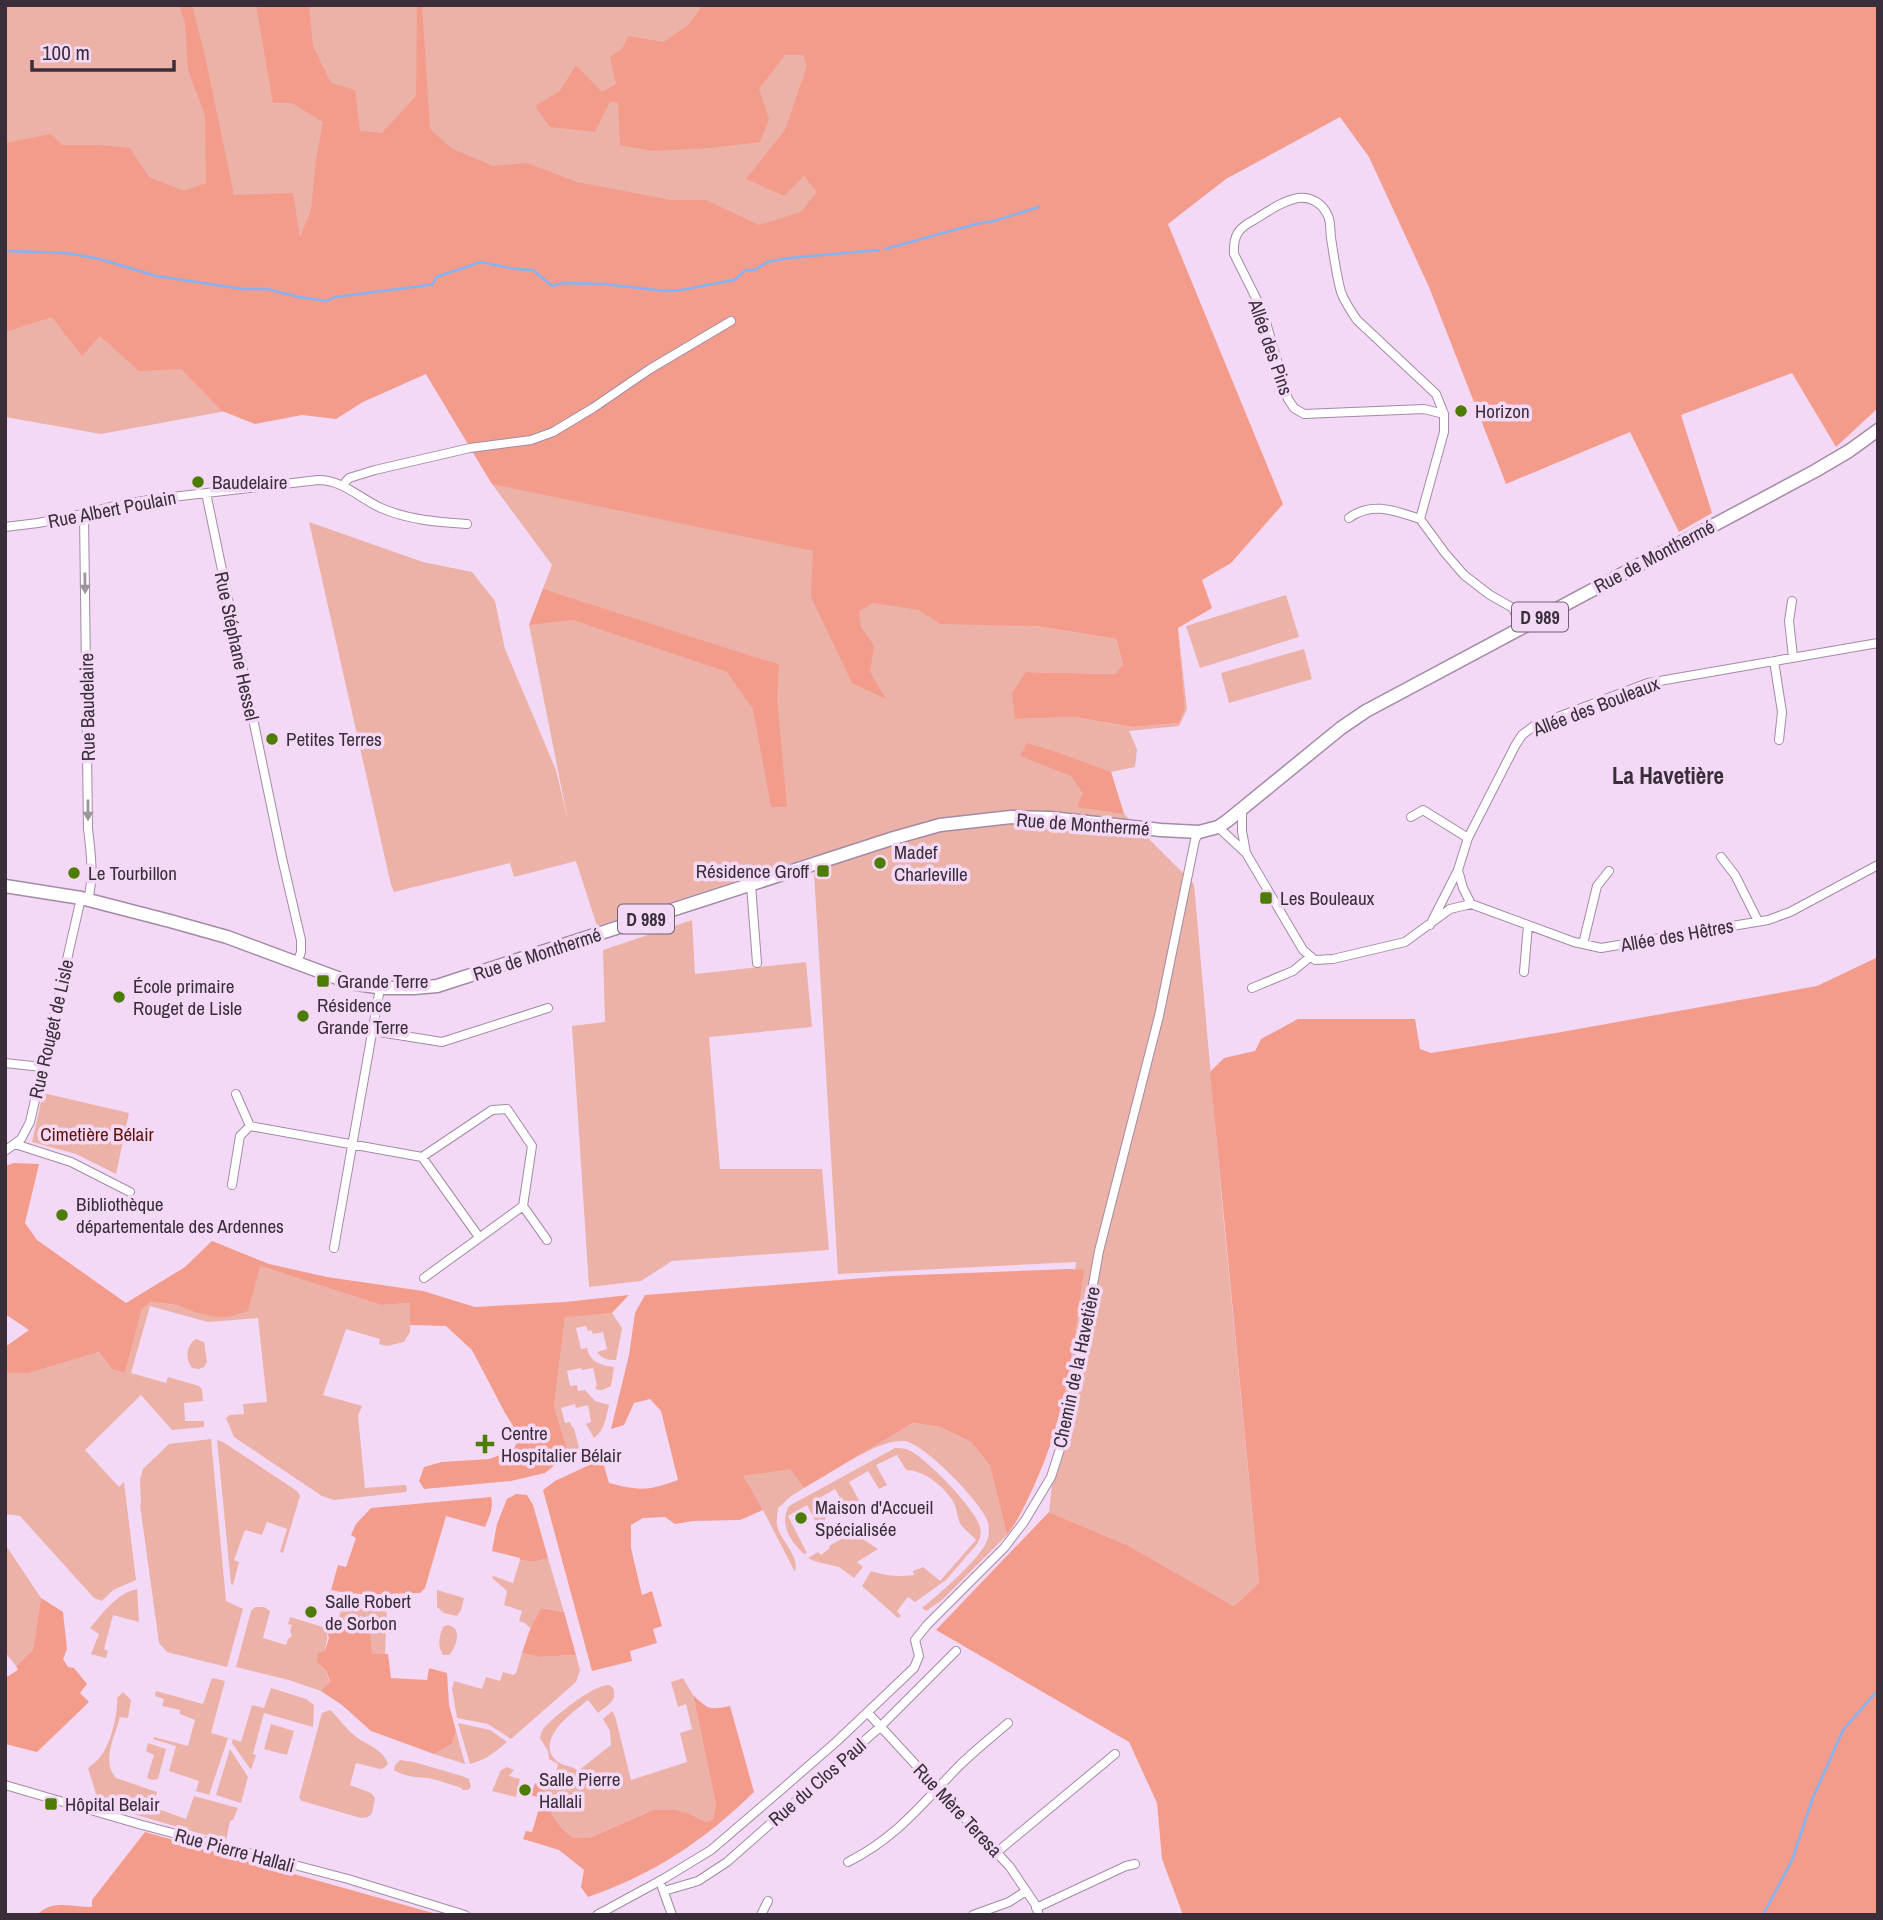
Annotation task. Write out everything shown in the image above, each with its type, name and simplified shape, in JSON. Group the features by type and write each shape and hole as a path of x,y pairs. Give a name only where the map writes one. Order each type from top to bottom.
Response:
{"main road":[{"name":"Rue de Monthermé","path":"5,886 85,899 227,937 351,983 380,988 414,988 437,986 940,825 1011,817 1050,818 1199,832 1218,827 1366,711 1815,471 1878,430"}],"street":[{"name":"Allée des Pins","path":"1300,198 1310,198 1320,204 1328,216 1338,279 1348,308 1357,320 1436,394 1444,414 1424,409 1304,414 1294,408 1288,399 1263,312 1234,254 1236,234 1242,225 1300,198"},
{"path":"467,524 425,521 402,516 379,507 343,485 349,478 375,470 471,448 531,440 553,432 650,369 731,321"},
{"path":"1420,519 1444,432 1444,414"},
{"name":"Rue Albert Poulain","path":"5,527 38,523 114,506 206,493 318,480 330,480 343,485"},
{"name":"Rue Stéphane Hessel","path":"206,493 301,940 298,963"},
{"path":"1349,518 1360,510 1376,508 1420,519 1464,575 1513,608 1521,627"},
{"name":"Rue Baudelaire","path":"84,514 88,829 92,856 92,877 85,899"},
{"path":"1792,601 1789,621 1793,657"},
{"name":"Allée des Bouleaux","path":"1430,925 1458,870 1468,838 1515,746 1522,734 1534,726 1648,683 1878,643"},
{"path":"1774,661 1782,712 1779,740"},
{"path":"1242,808 1241,831 1247,853 1303,950 1315,960 1334,959 1405,942 1450,909 1471,904 1458,870"},
{"path":"1411,817 1423,810 1468,838"},
{"path":"1218,827 1247,853"},
{"name":"Chemin de la Havetière","path":"597,1915 711,1850 868,1713 914,1668 919,1656 915,1640 1004,1548 1024,1522 1051,1477 1068,1424 1099,1251 1159,1016 1195,839 1199,832"},
{"path":"1721,857 1735,876 1758,921"},
{"name":"Allée des Hêtres","path":"1471,904 1601,948 1758,921 1790,912 1878,865"},
{"path":"1583,944 1597,886 1609,871"},
{"path":"751,885 757,963"},
{"name":"Rue Rouget de Lisle","path":"5,1151 22,1139 30,1122 85,899"},
{"path":"1524,972 1528,925"},
{"path":"1252,988 1293,971 1310,957"},
{"path":"334,1248 380,988"},
{"path":"373,1031 442,1042 548,1008"},
{"path":"5,1063 42,1067"},
{"path":"236,1094 250,1126"},
{"path":"250,1126 422,1157 492,1110 507,1109 532,1146 523,1206 547,1240"},
{"path":"232,1185 240,1136 250,1126"},
{"path":"15,1144 71,1162 130,1192"},
{"path":"422,1157 479,1237"},
{"path":"424,1278 523,1206"},
{"name":"Rue du Clos Paul","path":"663,1891 698,1881 727,1862 880,1727 956,1651"},
{"name":"Rue Mère Teresa","path":"868,1713 1010,1867 1037,1911"},
{"path":"848,1863 888,1838 910,1819 961,1764 1008,1723"},
{"path":"997,1852 1115,1754"},
{"name":"Rue Pierre Hallali","path":"5,1785 142,1825 348,1879 466,1915"},
{"path":"1037,1911 1135,1864"},
{"path":"660,1881 672,1915"},
{"path":"973,1915 1009,1902 1026,1891"},
{"path":"761,1915 768,1901"}],"green space":[{"path":"5,5 1239,5 1225,21 1036,626 1116,639 1123,664 1115,674 1026,672 1015,719 1074,717 1133,727 1179,723 1185,708 1178,628 1187,709 1179,726 1129,731 1137,749 1135,767 1111,772 1124,814 1194,884 1259,1583 1234,1606 1129,1546 1049,1512 1076,1262 838,1274 813,856 597,926 576,861 514,877 510,863 394,892 309,522 423,562 472,572 495,601 505,649 556,770 568,821 529,625 552,565 492,484 426,374 101,434 5,417"},
{"path":"1286,595 1299,637 1200,668 1186,626"},
{"path":"1304,649 1312,679 1229,703 1221,673"},
{"path":"692,920 695,974 806,962 812,1027 709,1037 720,1169 822,1169 829,1250 672,1261 641,1281 589,1287 572,1026 605,1022 603,950"},
{"name":"Cimetière Bélair","path":"43,1093 129,1113 116,1174 76,1154 32,1142"},
{"path":"260,1266 381,1305 411,1303 410,1332 404,1342 387,1346 379,1344 380,1339 346,1329 323,1395 362,1406 358,1416 365,1488 406,1485 406,1492 334,1500 322,1496 234,1437 226,1418 244,1414 243,1404 267,1402 258,1318 208,1322 150,1306 131,1373 166,1383 168,1377 199,1386 202,1389 203,1401 184,1403 185,1421 204,1421 204,1427 172,1430 141,1395 85,1450 119,1487 124,1482 136,1580 113,1590 102,1601 94,1598 20,1516 5,1514 5,1373 29,1373 99,1352 112,1369 125,1373 142,1309 151,1302 177,1305 194,1312"},
{"path":"612,1313 622,1328 616,1360 605,1359 597,1352 607,1349 603,1332 593,1334 586,1326 576,1328 581,1349 587,1348 596,1362 614,1367 611,1386 602,1390 595,1387 593,1368 567,1371 570,1386 577,1385 578,1391 585,1390 595,1401 609,1405 603,1427 594,1438 586,1424 591,1422 588,1405 576,1408 575,1404 561,1408 565,1423 570,1422 574,1428 579,1448 569,1454 554,1407 565,1316"},
{"path":"196,1339 204,1342 207,1362 199,1369 192,1368 188,1356 188,1348"},
{"path":"913,1423 940,1427 971,1442 990,1466 1007,1535 942,1600 926,1611 922,1608 959,1575 985,1546 989,1526 983,1513 964,1489 938,1462 913,1444 904,1441 891,1442 854,1458"},
{"path":"211,1439 226,1601 243,1609 227,1667 167,1652 159,1643 140,1505 140,1479 143,1469 169,1444"},
{"path":"217,1440 297,1491 300,1496 283,1553 280,1552 287,1529 267,1522 262,1535 245,1530 234,1560 239,1562 233,1585 231,1584"},
{"path":"895,1448 914,1453 935,1470 975,1516 981,1532 977,1544 946,1580 915,1602 908,1597 897,1611 901,1616 898,1618 862,1586 871,1571 908,1576 914,1575 913,1571 923,1567 940,1581 976,1540 961,1525 953,1501 939,1485 920,1473 906,1470 897,1455 876,1465 887,1485 879,1489 868,1471 849,1482 865,1511 852,1518 835,1489 816,1500 826,1519 817,1524 807,1505 788,1516 807,1553 804,1554 790,1538 785,1519 789,1506"},
{"path":"790,1468 804,1488 778,1508 777,1523 795,1560 795,1572 742,1476"},
{"path":"861,1528 868,1533 864,1540 878,1549 857,1562 863,1567 854,1578 839,1567 808,1558 818,1552 821,1555 829,1546"},
{"path":"5,1544 41,1598 33,1650 16,1666 5,1652"},
{"path":"548,1558 564,1612 541,1608 531,1629 519,1621 522,1611 504,1605 507,1591 492,1578 493,1576 513,1583 520,1560 534,1562"},
{"path":"137,1589 139,1622 113,1615 104,1649 108,1651 106,1658 91,1654 99,1634 90,1628 117,1599"},
{"path":"437,1590 464,1598 457,1616 444,1613 437,1607"},
{"path":"344,1600 385,1600 385,1654 372,1655 353,1620 337,1624"},
{"path":"255,1607 264,1607 270,1611 263,1638 286,1645 292,1636 292,1625 288,1624 290,1617 326,1628 325,1660 330,1683 321,1691 236,1667 251,1611"},
{"path":"447,1625 455,1629 457,1637 449,1655 443,1655 440,1638 443,1627"},
{"path":"522,1653 538,1657 576,1655 580,1670 576,1682 511,1739 488,1724 457,1718 452,1689 454,1681 482,1689 486,1677 500,1681 503,1672 513,1675 516,1673"},
{"path":"212,1678 225,1681 211,1733 228,1738 209,1795 196,1791 199,1781 169,1771 176,1746 153,1739 154,1737 188,1746 195,1720 180,1714 180,1710 162,1706 164,1699 155,1696 156,1691 203,1704"},
{"path":"683,1678 693,1695 716,1805 713,1819 706,1822 690,1814 653,1810 589,1838 573,1838 552,1815 541,1785 543,1778 554,1781 558,1764 549,1759 548,1751 540,1738 543,1729 584,1695 609,1685 613,1688 614,1696 608,1705 598,1713 588,1700 565,1719 552,1736 551,1754 558,1762 578,1771 611,1745 610,1731 603,1719 612,1711 631,1780 687,1762 680,1733 692,1729 686,1704 678,1707 671,1682"},
{"path":"271,1688 306,1699 314,1705 313,1727 264,1713 251,1770 232,1743 233,1739 241,1742 252,1705 264,1708"},
{"path":"123,1692 131,1700 128,1718 120,1717 109,1756 116,1778 157,1792 153,1807 186,1819 194,1796 238,1808 230,1821 226,1841 99,1804 88,1768 99,1758 107,1745 115,1720 117,1698"},
{"path":"330,1710 354,1735 378,1750 388,1764 380,1769 356,1763 350,1785 371,1793 375,1798 372,1813 368,1817 361,1818 299,1798 322,1713"},
{"path":"458,1723 490,1730 507,1742 486,1758 470,1764"},
{"path":"271,1724 294,1731 287,1755 264,1749"},
{"path":"456,1731 465,1764 434,1754 452,1744"},
{"path":"148,1743 166,1749 158,1779 147,1778 154,1755 146,1751"},
{"path":"230,1749 248,1777 241,1803 216,1795"},
{"path":"400,1760 462,1776 469,1779 471,1787 462,1790 436,1780 402,1774 394,1770"},
{"path":"507,1767 514,1770 509,1776 520,1779 516,1797 492,1791 501,1770"}],"shaded area":[{"path":"179,5 192,5 234,195 293,193 300,237 311,210 323,122 292,103 273,103 256,5 309,5 313,46 331,83 355,90 360,131 382,133 416,96 417,5 422,5 430,129 451,148 493,166 527,163 577,182 671,200 706,200 759,225 801,212 817,192 804,176 784,196 746,179 785,130 807,66 803,55 785,55 759,89 769,119 760,142 652,151 620,145 618,102 610,102 595,132 550,127 535,106 560,91 576,65 602,92 616,84 610,57 622,49 628,36 664,42 689,24 703,5 1878,5 1878,408 1836,447 1792,373 1681,415 1712,513 1679,532 1630,432 1506,484 1429,287 1369,157 1340,117 1226,179 1168,224 1283,504 1231,563 1202,580 1212,608 1178,628 1185,708 1179,723 1133,727 1074,717 1015,719 1012,693 1026,672 1115,674 1123,664 1116,639 1036,626 940,624 919,610 873,603 859,611 861,627 874,646 870,672 886,699 852,683 811,597 813,551 492,484 426,374 363,402 336,419 302,415 255,424 222,411 181,369 139,371 100,336 82,356 52,317 5,332 5,143 51,134 62,145 130,148 149,177 184,191 206,183 205,115 188,70 185,23"},
{"path":"543,589 779,664 777,698 787,807 771,807 753,709 727,672 573,620 529,625"},
{"path":"1027,743 1111,772 1124,814 1077,807 1083,793 1071,776 1020,756"},
{"path":"1878,957 1878,1915 1183,1915 1162,1859 1157,1803 1129,1742 936,1630 1049,1512 1129,1546 1234,1606 1259,1583 1210,1072 1224,1058 1255,1051 1261,1039 1298,1019 1415,1019 1420,1049 1431,1053 1817,986"},
{"path":"14,1163 39,1164 25,1223 37,1240 126,1303 185,1267 212,1241 269,1264 327,1277 423,1291 475,1307 629,1295 612,1313 565,1317 554,1407 569,1454 545,1473 511,1481 424,1489 419,1481 424,1467 442,1462 489,1459 513,1450 520,1437 472,1350 446,1326 410,1325 410,1303 381,1305 260,1266 248,1311 217,1317 177,1305 151,1302 142,1309 125,1373 112,1369 99,1352 29,1373 5,1373 5,1347 29,1330 5,1314 5,1166"},
{"path":"1084,1270 1061,1408 1044,1462 1024,1507 1007,1535 990,1466 971,1442 940,1427 913,1423 804,1488 790,1469 743,1476 763,1510 740,1520 675,1524 665,1517 643,1518 631,1525 631,1548 642,1595 652,1591 662,1626 653,1629 657,1643 630,1651 632,1661 592,1671 543,1490 555,1481 602,1459 609,1483 644,1489 678,1480 661,1411 650,1399 634,1403 624,1425 611,1429 629,1355 635,1313 645,1295 891,1276"},
{"path":"516,1494 527,1495 533,1505 548,1558 534,1562 492,1551 497,1524 507,1499"},
{"path":"491,1497 491,1509 485,1527 446,1516 425,1588 420,1593 364,1594 331,1590 338,1565 346,1567 356,1538 351,1535 356,1524 371,1508"},
{"path":"41,1598 63,1612 67,1649 63,1659 87,1684 80,1693 89,1702 37,1752 5,1744 5,1678 18,1670 16,1666 33,1650"},
{"path":"541,1608 564,1612 576,1655 538,1657 522,1653"},
{"path":"353,1620 369,1625 372,1654 388,1654 391,1678 427,1680 429,1668 447,1673 449,1705 456,1731 452,1744 434,1754 371,1731 342,1705 321,1691 330,1682 326,1670 317,1662 318,1653 325,1651 329,1638 326,1628"},
{"path":"693,1695 710,1708 730,1706 754,1792 716,1826 677,1854 635,1878 588,1897 581,1887 584,1870 559,1850 523,1839 526,1831 532,1832 542,1799 531,1795 535,1783 543,1785 552,1815 573,1838 589,1838 653,1810 675,1810 706,1822 713,1819 716,1805"},
{"path":"145,1832 440,1915 37,1915 55,1905 92,1907 92,1900"}],"waterway":[{"path":"885,249 1039,207"},
{"path":"5,251 67,253 100,259 156,276 243,289 267,289 327,301 335,297 433,284 436,277 481,262 533,270 552,286 564,283 603,284 665,291 734,280 746,270 755,270 767,262 879,250"},
{"path":"1763,1915 1792,1860 1812,1800 1843,1730 1878,1690"}],"place":[{"name":"Horizon","path":"1461,411"},
{"name":"Baudelaire","path":"198,482"},
{"name":"Petites Terres","path":"272,739"},
{"name":"Madef Charleville","path":"880,863"},
{"name":"Résidence Groff","path":"823,871"},
{"name":"Le Tourbillon","path":"74,873"},
{"name":"Les Bouleaux","path":"1266,898"},
{"name":"Grande Terre","path":"323,981"},
{"name":"École primaire Rouget de Lisle","path":"119,997"},
{"name":"Résidence Grande Terre","path":"303,1016"},
{"name":"Bibliothèque départementale des Ardennes","path":"62,1215"},
{"name":"Centre Hospitalier Bélair","path":"485,1444"},
{"name":"Maison d'Accueil Spécialisée","path":"801,1518"},
{"name":"Salle Robert de Sorbon","path":"311,1612"},
{"name":"Salle Pierre Hallali","path":"525,1790"},
{"name":"Hôpital Belair","path":"51,1804"}],"district":[{"name":"La Havetière","path":"1668,775"}]}
